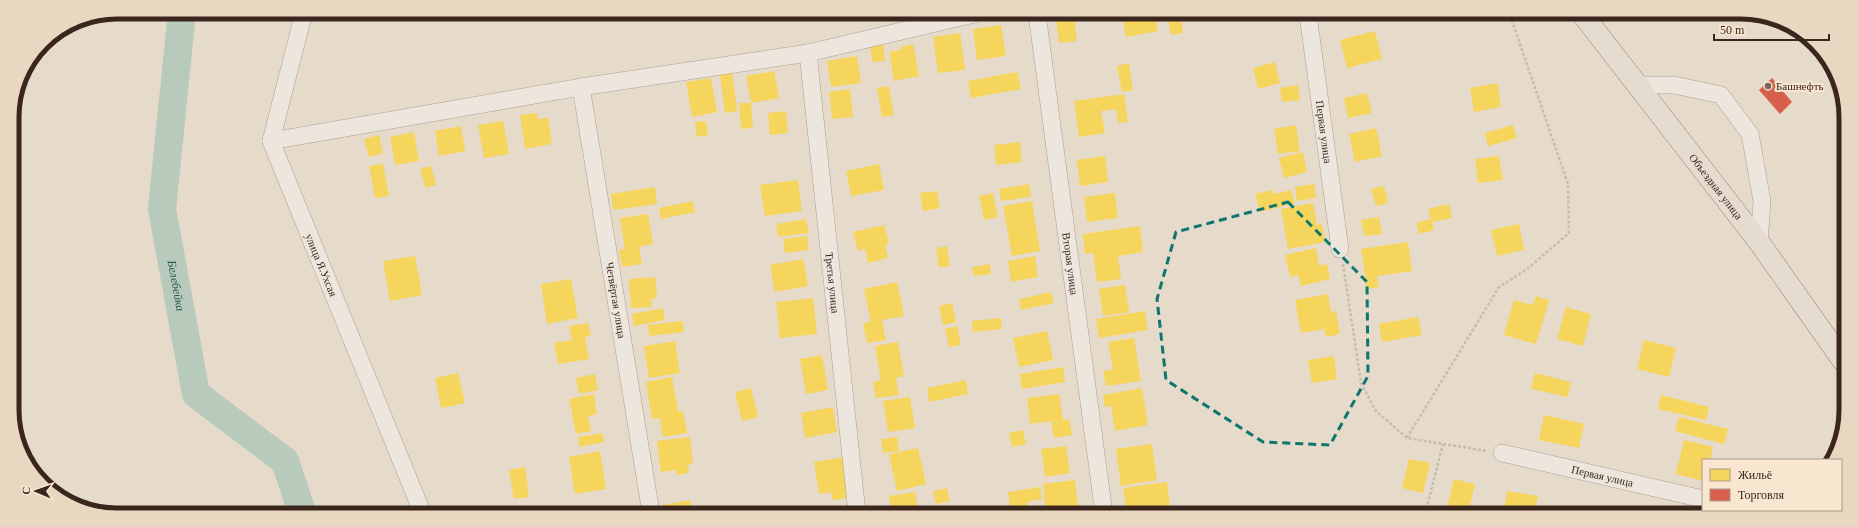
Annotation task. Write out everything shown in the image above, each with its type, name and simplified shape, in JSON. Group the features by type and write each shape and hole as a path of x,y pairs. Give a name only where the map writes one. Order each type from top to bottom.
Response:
{"main road":[{"name":"Объездная улица","path":"1586,19 1760,242 1839,355"}],"street":[{"path":"302,19 271,141 581,87 808,53 953,19"},
{"name":"Вторая улица","path":"1038,19 1103,508"},
{"name":"Первая улица","path":"1309,19 1340,249"},
{"name":"Третья улица","path":"808,53 857,508"},
{"path":"1636,85 1674,85 1721,96 1750,134 1762,201 1760,242"},
{"name":"Четвёртая улица","path":"581,87 650,508"},
{"name":"улица Я.Ухсая","path":"271,141 420,508"},
{"name":"Первая улица","path":"1502,453 1702,499"}],"path":[{"path":"1407,438 1499,287 1526,270 1569,233 1568,184 1511,19"},
{"path":"1340,249 1361,383 1376,411 1407,438 1502,453"},
{"path":"1427,508 1443,444"}],"highlighted area":[{"path":"1288,202 1367,282 1368,376 1330,445 1263,442 1166,380 1157,299 1176,232"}],"building: Жильё":[{"path":"1056,19 1074,19 1077,41 1059,43"},
{"path":"1123,19 1156,19 1158,31 1126,37"},
{"path":"1168,19 1181,19 1183,33 1171,35"},
{"path":"1001,25 1006,56 977,60 973,29"},
{"path":"1375,31 1382,59 1347,68 1340,40"},
{"path":"960,33 965,70 938,73 933,37"},
{"path":"883,42 885,61 872,62 870,44"},
{"path":"913,44 919,76 894,81 889,52 901,50 901,47"},
{"path":"857,56 861,83 831,87 827,61"},
{"path":"1275,62 1280,83 1258,89 1253,68"},
{"path":"1129,63 1133,90 1122,92 1117,66"},
{"path":"774,71 779,98 751,103 746,76"},
{"path":"732,72 737,111 725,113 720,74"},
{"path":"1017,72 1021,89 971,98 968,81"},
{"path":"711,78 717,112 692,117 686,82"},
{"path":"1497,83 1501,107 1474,112 1470,88"},
{"path":"1298,85 1300,100 1282,102 1280,88"},
{"path":"889,86 894,115 882,117 877,88"},
{"path":"850,89 853,117 832,119 829,92"},
{"path":"1367,93 1372,113 1348,118 1344,98"},
{"path":"1124,94 1128,122 1118,123 1116,109 1101,111 1105,133 1079,137 1074,101"},
{"path":"739,103 751,103 753,128 741,129"},
{"path":"786,111 788,133 770,135 768,113"},
{"path":"537,113 538,119 548,118 552,144 525,149 520,115"},
{"path":"503,121 509,154 484,158 478,125"},
{"path":"706,121 708,135 697,137 695,122"},
{"path":"1296,125 1300,151 1278,154 1274,129"},
{"path":"1513,125 1517,138 1488,146 1485,133"},
{"path":"461,126 465,151 439,156 435,131"},
{"path":"1376,128 1382,156 1355,162 1349,134"},
{"path":"414,132 419,161 395,165 390,137"},
{"path":"379,135 383,153 369,157 364,139"},
{"path":"1020,142 1022,162 996,165 994,145"},
{"path":"1303,152 1307,172 1284,178 1279,158"},
{"path":"1105,156 1108,182 1080,186 1077,160"},
{"path":"1499,156 1503,180 1478,183 1475,159"},
{"path":"383,164 389,196 375,198 369,166"},
{"path":"879,164 884,190 851,196 846,171"},
{"path":"431,166 436,185 426,188 420,169"},
{"path":"798,180 802,211 765,216 760,185"},
{"path":"1029,184 1031,197 1001,201 999,189"},
{"path":"1314,184 1316,198 1297,201 1295,187"},
{"path":"1384,186 1388,203 1376,206 1371,189"},
{"path":"655,187 657,204 613,210 611,194"},
{"path":"1273,190 1274,194 1291,190 1295,203 1260,212 1255,194"},
{"path":"937,191 940,208 923,211 920,193"},
{"path":"993,193 998,217 984,220 979,196"},
{"path":"1115,193 1118,218 1087,222 1084,197"},
{"path":"693,201 695,212 661,219 659,208"},
{"path":"1032,201 1040,251 1012,256 1003,206"},
{"path":"1313,203 1317,225 1322,224 1325,242 1288,249 1281,209"},
{"path":"1449,204 1452,218 1432,222 1434,230 1419,234 1416,223 1431,219 1428,209"},
{"path":"648,214 653,244 639,247 642,264 622,267 619,250 625,249 620,218"},
{"path":"1379,217 1382,234 1364,236 1361,220"},
{"path":"806,219 809,233 778,237 776,224"},
{"path":"1519,224 1524,250 1497,256 1491,230"},
{"path":"884,225 889,244 885,245 888,258 868,263 865,249 858,251 853,232"},
{"path":"1140,226 1143,252 1118,256 1121,279 1097,282 1093,253 1085,254 1083,234"},
{"path":"807,236 809,250 785,253 783,239"},
{"path":"1408,242 1412,271 1377,276 1379,287 1367,289 1361,249"},
{"path":"947,246 950,266 939,267 936,248"},
{"path":"1316,248 1319,266 1327,264 1330,279 1301,286 1298,275 1290,277 1285,255"},
{"path":"415,256 422,295 390,301 383,261"},
{"path":"1035,256 1038,277 1011,282 1008,261"},
{"path":"803,259 808,286 775,292 770,265"},
{"path":"990,264 991,274 974,276 972,267"},
{"path":"655,277 657,298 651,299 652,307 631,308 629,279"},
{"path":"571,279 578,318 547,324 541,284"},
{"path":"897,282 904,316 882,320 886,340 867,343 863,323 871,322 864,289"},
{"path":"1125,285 1129,312 1103,316 1099,289"},
{"path":"1051,292 1054,303 1021,310 1019,299"},
{"path":"1328,294 1331,312 1336,311 1340,334 1326,337 1324,329 1301,333 1295,300"},
{"path":"1536,296 1549,300 1536,344 1504,335 1514,300 1533,305"},
{"path":"813,298 817,334 780,338 776,302"},
{"path":"952,303 956,322 943,325 939,306"},
{"path":"1566,307 1591,314 1583,346 1557,339"},
{"path":"663,308 665,320 634,326 632,314"},
{"path":"1145,311 1148,330 1099,338 1096,319"},
{"path":"1418,317 1422,335 1382,342 1379,324"},
{"path":"1001,318 1002,329 973,332 972,321"},
{"path":"683,321 684,332 649,336 648,325"},
{"path":"588,323 591,336 585,337 589,359 558,364 554,343 572,340 569,326"},
{"path":"957,326 961,345 949,347 945,329"},
{"path":"1047,331 1053,360 1019,367 1013,338"},
{"path":"1134,338 1141,381 1106,386 1103,371 1113,369 1108,342"},
{"path":"1644,340 1676,348 1669,377 1637,369"},
{"path":"675,341 680,373 649,378 644,346"},
{"path":"898,342 904,376 896,378 899,395 876,398 873,382 881,380 875,346"},
{"path":"822,355 828,390 806,394 800,359"},
{"path":"1334,356 1337,379 1312,383 1308,360"},
{"path":"1063,367 1065,382 1022,389 1020,374"},
{"path":"458,373 465,403 441,408 435,378"},
{"path":"1535,373 1571,382 1568,397 1531,389"},
{"path":"595,374 598,390 579,394 576,378"},
{"path":"672,377 678,412 683,411 687,433 663,437 660,418 652,419 646,382"},
{"path":"966,380 968,394 929,402 927,388"},
{"path":"751,388 758,417 742,421 735,392"},
{"path":"1142,388 1148,425 1115,431 1111,406 1105,407 1103,395"},
{"path":"594,394 597,414 588,416 591,431 576,434 569,399"},
{"path":"1059,394 1063,420 1069,419 1072,435 1054,438 1051,422 1059,420 1030,424 1027,398"},
{"path":"1661,395 1709,407 1706,420 1658,409"},
{"path":"910,397 915,428 888,432 883,401"},
{"path":"833,407 837,432 805,438 801,413"},
{"path":"1544,415 1584,424 1579,448 1539,440"},
{"path":"1679,417 1728,429 1724,444 1675,431"},
{"path":"1023,430 1026,444 1012,447 1009,433"},
{"path":"603,433 604,442 579,447 578,437"},
{"path":"690,437 693,464 688,464 689,473 676,475 676,470 661,472 657,441"},
{"path":"897,437 899,451 883,453 881,439"},
{"path":"1684,440 1713,447 1710,459 1702,459 1702,481 1676,474"},
{"path":"1152,444 1157,480 1121,486 1116,449"},
{"path":"1066,446 1070,473 1045,477 1041,449"},
{"path":"918,448 926,484 897,491 889,454"},
{"path":"600,451 606,489 575,494 569,457"},
{"path":"843,457 849,498 832,500 831,492 819,494 814,462"},
{"path":"1409,459 1430,463 1423,493 1402,488"},
{"path":"525,467 529,497 514,499 509,470"},
{"path":"1454,479 1475,484 1469,508 1447,508"},
{"path":"1075,480 1078,508 1045,508 1043,484"},
{"path":"1167,482 1170,508 1126,508 1123,488"},
{"path":"1040,487 1042,499 1027,502 1028,508 1010,508 1008,492"},
{"path":"947,488 950,501 936,504 933,491"},
{"path":"1507,491 1538,496 1535,508 1504,508"},
{"path":"915,492 918,508 891,508 889,496"},
{"path":"690,500 692,508 662,508 662,505"}],"building: Торговля":[{"path":"1772,78 1792,102 1780,114 1759,90"}],"waterway":[{"name":"Белебейка","path":"181,19 162,209 196,394 285,461 301,508"}],"place":[{"name":"Башнефть","path":"1768,86"}]}
